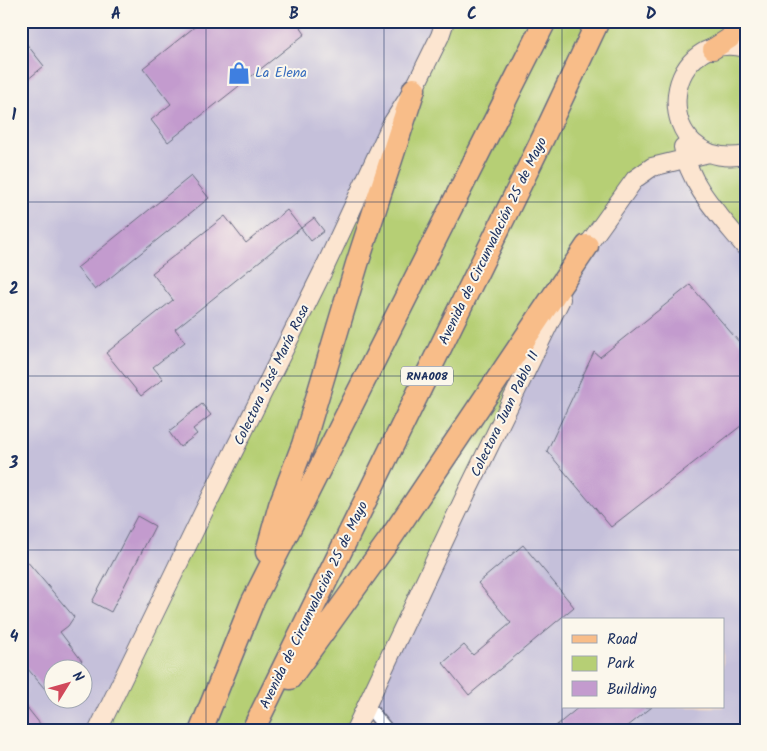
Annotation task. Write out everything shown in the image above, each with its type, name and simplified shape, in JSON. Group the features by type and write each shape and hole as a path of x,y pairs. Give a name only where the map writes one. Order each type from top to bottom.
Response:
{"highway":[{"path":"201,730 252,603 545,21"},
{"name":"Avenida de Circunvalación 25 de Mayo","path":"253,730 535,156 598,21"},
{"path":"252,603 280,505 303,445 360,256 414,89"},
{"name":"RNA008","path":"253,730 390,539 587,246"}],"main road":[{"name":"Colectora José María Rosa","path":"98,730 320,277 391,125 414,89 440,36 445,21"},
{"path":"739,21 730,38 700,55 689,65 681,77 676,91 675,105 684,158 691,176 746,248"},
{"path":"713,49 725,46 746,48"},
{"path":"678,120 685,133 696,145 709,153 734,157 746,155"},
{"name":"Colectora Juan Pablo II","path":"355,730 462,501 587,246 634,179 652,167 709,153"}],"street":[{"path":"367,706 387,730"}],"shaded area":[{"path":"21,21 445,21 98,730 21,730"},
{"path":"684,158 746,248 746,730 387,730 367,705 587,246 635,179"}],"green space":[{"path":"445,21 746,21 746,248 684,158 652,167 587,246 355,730 98,730"}],"building":[{"path":"202,21 296,21 305,34 168,142 151,120 171,104 143,68"},
{"path":"21,37 44,66 21,85"},
{"path":"191,176 209,198 95,290 77,268"},
{"path":"287,210 301,228 175,329 185,342 153,367 163,379 141,396 106,353 173,300 152,273 225,216 246,243"},
{"path":"314,218 324,231 311,241 301,228"},
{"path":"690,285 746,350 746,422 611,527 547,451 594,352 600,357"},
{"path":"202,404 211,415 193,429 197,434 180,447 169,432"},
{"path":"137,516 155,526 111,612 92,602"},
{"path":"523,545 574,607 469,695 443,663 464,645 473,655 511,623 478,583"},
{"path":"21,554 74,617 68,626 60,632 80,658 42,658 42,686 21,661"},
{"path":"21,700 45,730 21,730"},
{"path":"578,708 651,708 623,730 551,730"}],"place":[{"name":"La Elena","path":"239,73"}]}
